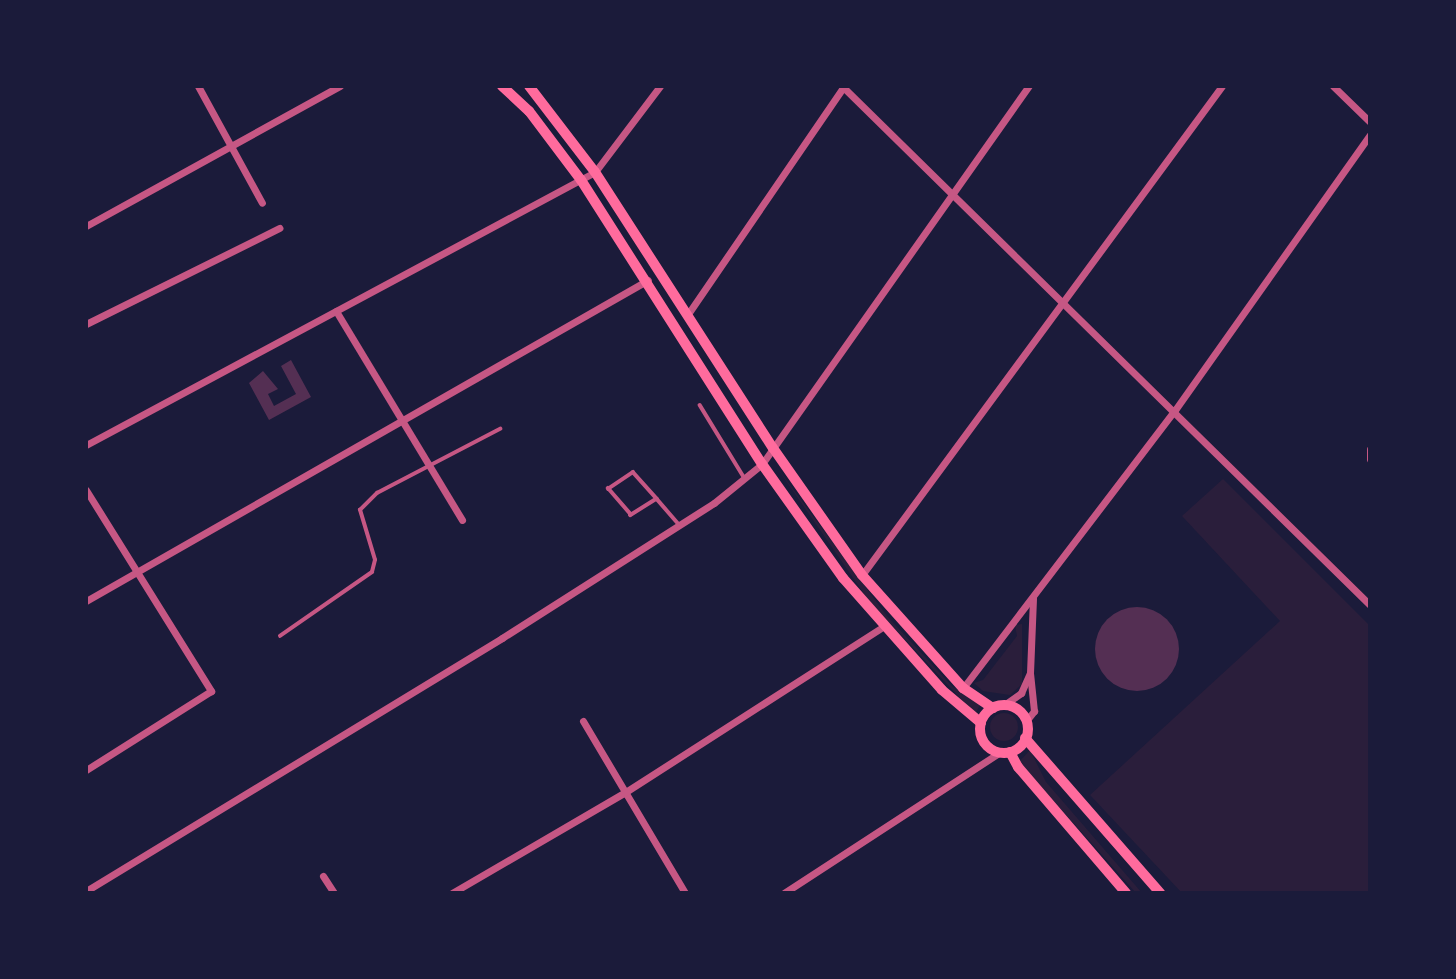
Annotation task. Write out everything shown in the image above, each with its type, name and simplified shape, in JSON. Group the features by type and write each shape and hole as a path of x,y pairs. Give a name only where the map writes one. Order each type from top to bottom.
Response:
{"main road":[{"path":"502,86 529,111 581,180 649,280 762,464 883,627 958,707 981,723 985,743 1005,752 1125,893"},
{"path":"529,86 595,172 773,448 862,575 963,688 998,707 1017,709 1026,721 1026,738 1160,893"},
{"path":"981,723 998,707"},
{"path":"1005,752 1026,738"}],"street":[{"path":"198,86 262,204"},
{"path":"86,226 233,148 340,86"},
{"path":"86,445 595,172 660,86"},
{"path":"688,314 843,86 951,196 1175,410 1370,605"},
{"path":"86,891 680,525 762,464 1030,86"},
{"path":"862,575 1222,86"},
{"path":"1333,86 1370,122"},
{"path":"963,688 1175,410 1370,135"},
{"path":"86,324 279,228"},
{"path":"86,601 649,280"},
{"path":"337,311 462,520"},
{"path":"1370,449 1370,459"},
{"path":"86,490 211,691 86,770"},
{"path":"1026,721 1034,711 1030,673 1033,597"},
{"path":"452,893 624,793 883,627"},
{"path":"998,707 1021,693 1030,673"},
{"path":"583,721 685,893"},
{"path":"784,893 1005,752"},
{"path":"323,876 334,893"}],"lane":[{"path":"700,405 745,478"},
{"path":"280,636 372,572 375,560 360,510 377,493 500,429"},
{"path":"657,499 631,516 608,489 633,472 657,499 680,525"}],"shaded area":[{"path":"773,462 887,616 952,686 980,705 975,714 869,601"},
{"path":"1223,479 1370,626 1370,893 1182,893 1090,795 1280,621 1182,516"},
{"path":"1022,624 1022,684 1010,695 983,691 974,683 983,680 1017,636 1015,625"},
{"path":"1004,713 1014,717 1018,727 1014,737 1004,741 994,737 990,727 994,717"},
{"path":"1030,750 1046,782 1142,893 1136,893 1019,762"}],"building":[{"path":"291,360 311,397 269,420 249,383 263,371 278,389 268,394 274,406 296,394 281,366"},
{"path":"1137,607 1153,610 1167,619 1176,633 1179,649 1176,665 1167,679 1153,688 1137,691 1121,688 1107,679 1098,665 1095,649 1098,633 1107,619 1121,610"}]}
